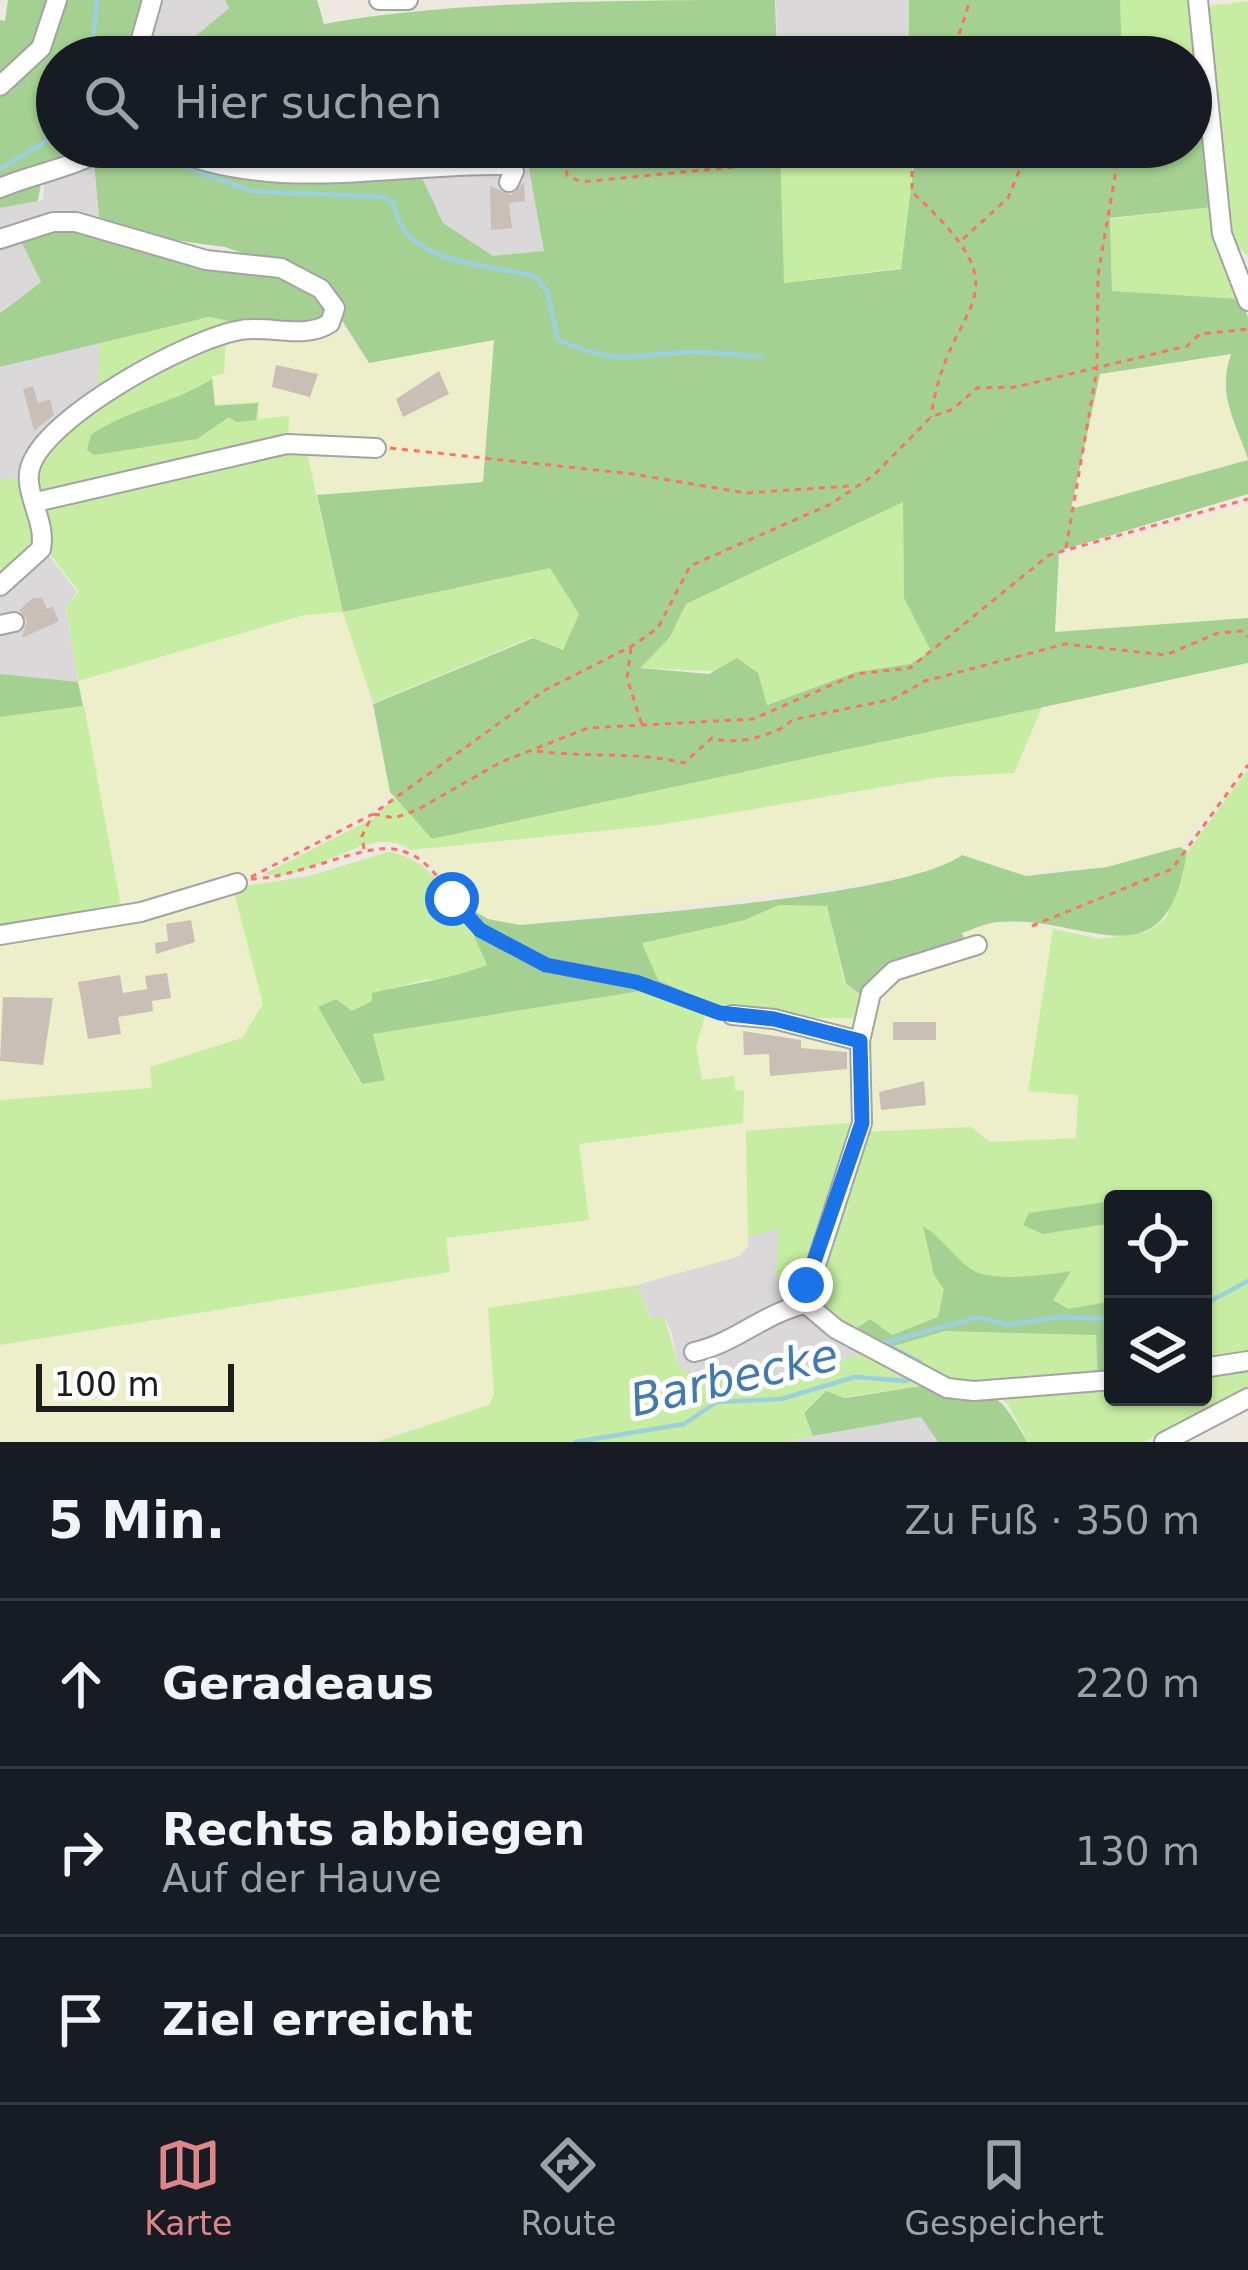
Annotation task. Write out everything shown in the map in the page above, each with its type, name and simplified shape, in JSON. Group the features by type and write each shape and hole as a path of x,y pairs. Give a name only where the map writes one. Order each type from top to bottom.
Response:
{"street":[{"path":"45,36 57,0"},
{"path":"142,36 152,0"},
{"path":"379,0 408,0"},
{"path":"1198,0 1202,36"},
{"path":"0,86 36,53"},
{"path":"1212,136 1222,234 1248,301"},
{"path":"0,188 44,168"},
{"path":"232,168 269,174 427,168"},
{"path":"509,182 514,171 510,168"},
{"path":"0,586 40,552 43,532 29,475 36,457 104,394 202,341 249,328 319,330 330,323 335,308 314,284 274,266 206,260 70,221 4,240"},
{"path":"36,502 286,444 376,448"},
{"path":"0,935 141,912 237,883"},
{"path":"805,1304 806,1285 862,1123 860,1041 871,993 884,978 910,964 976,945"},
{"path":"732,1015 774,1019 860,1041"},
{"path":"694,1352 717,1347 781,1310 805,1304"},
{"path":"805,1304 836,1330 947,1388 974,1391 1104,1381"},
{"path":"1212,1367 1248,1361"},
{"path":"1164,1442 1248,1398"}],"path":[{"path":"959,36 970,0"},
{"path":"566,168 567,175 581,182 725,168"},
{"path":"913,168 912,192 962,241 976,263 977,291 936,385 931,417"},
{"path":"962,241 1008,198 1020,168"},
{"path":"1066,550 1097,369 1098,275 1116,168"},
{"path":"376,448 633,474 746,493 850,486 874,476 931,417 953,410 977,388 1016,387 1187,346 1201,334 1248,329"},
{"path":"732,1015 636,982 532,960 472,924 421,858 393,849 364,851 311,871 248,879 373,814 545,690 658,628 690,566 777,532 831,504 850,486"},
{"path":"373,814 394,818 417,810 501,762 588,728 753,719 856,674 910,668 1049,555 1139,534 1248,499"},
{"path":"535,751 589,758 650,754 684,763 712,738 728,745 758,733 781,732 792,720 892,699 925,681 1065,644 1166,655 1218,633 1242,631 1248,637"},
{"path":"632,646 627,678 643,726"},
{"path":"1032,926 1172,869 1248,765"},
{"path":"364,851 362,836 373,814"}],"shaded area":[{"path":"141,0 225,0 229,8 196,36 132,36"},
{"path":"776,0 909,0 907,36 777,36"},
{"path":"94,168 99,229 0,235 0,207 43,200 45,171"},
{"path":"418,168 529,168 545,251 493,256 443,224"},
{"path":"19,237 41,282 0,312 0,242"},
{"path":"100,342 97,396 24,475 0,480 0,367"},
{"path":"45,551 77,592 66,608 78,682 0,675 0,590"},
{"path":"779,1228 776,1274 805,1311 870,1352 782,1376 698,1380 679,1366 671,1330 664,1317 651,1319 637,1285 739,1256 748,1237"},
{"path":"921,1417 938,1442 783,1442"}],"green space":[{"path":"8,0 141,0 133,36 36,36 36,168 44,168 38,201 0,208 0,20 5,21"},
{"path":"225,0 317,0 324,24 487,6 775,0 776,36 196,36 229,8"},
{"path":"909,0 1120,0 1121,36 908,36"},
{"path":"1120,0 1196,0 1199,36 1121,36"},
{"path":"1248,1 1248,257 1231,240 1212,82 1212,36 1206,36 1203,7"},
{"path":"95,168 417,168 443,223 493,256 544,251 529,168 781,168 784,283 901,269 913,168 1210,168 1213,207 1110,218 1112,291 1240,299 1248,317 1248,459 1227,395 1231,354 1100,374 1071,509 1248,460 1248,494 1059,551 1055,632 1248,618 1248,663 432,839 390,792 373,704 533,638 563,650 579,614 550,568 343,612 317,495 483,482 494,340 369,363 316,279 225,247 100,230","holes":["903,502 904,598 931,651 910,664 856,672 767,705 758,673 737,658 709,674 640,668 670,637 686,604"]},
{"path":"780,168 912,168 914,197 901,268 783,283"},
{"path":"1212,207 1240,299 1112,291 1110,219"},
{"path":"53,226 226,253 317,285 332,313 318,327 252,326 209,317 0,367 0,313 41,282 19,237"},
{"path":"209,317 251,326 97,396 100,341"},
{"path":"336,319 369,363 495,339 484,482 317,495 304,441 288,441 288,416 258,420 258,402 215,405 212,375 224,373 226,338"},
{"path":"226,338 224,374 212,376 215,405 259,402 258,419 289,416 288,441 46,494 37,489 34,470 96,407"},
{"path":"1232,354 1223,387 1248,459 1072,510 1099,374"},
{"path":"212,379 215,406 258,403 256,420 236,422 229,417 197,439 94,455 87,450 91,435 105,426"},
{"path":"305,445 343,612 304,615 78,681 66,607 79,592 46,549 46,509"},
{"path":"24,476 39,542 0,581 0,480"},
{"path":"903,501 904,598 931,651 910,664 856,672 766,705 758,673 639,668 670,637 686,604"},
{"path":"1248,505 1248,618 1055,633 1058,558"},
{"path":"551,568 579,614 563,650 532,637 373,703 343,612"},
{"path":"343,612 357,643 390,792 367,814 242,879 122,912 77,682 303,615"},
{"path":"1248,663 1248,757 1228,792 1179,847 1107,868 1047,869 1026,876 963,855 946,867 876,882 519,925 488,919 461,903 439,872 412,850 659,825 942,778 1013,773 1043,707"},
{"path":"0,674 78,682 83,706 0,717"},
{"path":"84,706 122,912 0,932 0,717"},
{"path":"1042,707 1014,773 941,777 659,825 411,850 376,843 301,871 264,874 374,818 394,797 432,839"},
{"path":"1248,769 1248,1357 1212,1363 1212,1190 1104,1190 1104,1377 948,1386 816,1311 810,1288 863,1132 971,1127 990,1142 1076,1138 1078,1095 1028,1091 1053,929 1101,939 1147,932 1166,918 1188,851"},
{"path":"1180,847 1187,851 1176,894 1161,920 1141,932 1118,936 1031,922 989,924 962,933 968,948 927,955 865,998 846,984 827,906 779,905 745,920 642,943 658,980 683,991 681,995 536,955 485,926 461,903 488,919 520,925 820,893 931,870 962,855 1026,876 1107,867"},
{"path":"388,852 406,857 437,879 461,912 488,965 439,983 428,979 373,993 372,1001 352,1012 336,999 318,1007 361,1084 385,1080 373,1034 648,990 706,1012 696,1047 702,1080 734,1076 735,1090 744,1091 743,1123 579,1144 589,1220 446,1238 450,1272 0,1345 0,1100 152,1088 150,1067 242,1038 263,1004 233,888 309,876"},
{"path":"233,889 263,1004 242,1038 151,1067 152,1088 0,1100 0,940"},
{"path":"779,905 827,906 845,984 865,998 858,1018 814,1018 814,1027 681,996 682,991 658,980 641,943 745,920"},
{"path":"999,922 1053,929 1028,1091 1078,1095 1076,1138 989,1142 971,1127 864,1132 866,1013 896,973 970,953 962,933"},
{"path":"470,927 532,964 647,990 373,1034 385,1080 362,1084 318,1007 336,999 352,1011 372,1001 372,993 487,965"},
{"path":"706,1011 814,1032 813,1018 858,1018 859,1122 746,1131 748,1246 740,1256 622,1289 488,1308 495,1393 488,1405 375,1440 0,1442 0,1346 449,1272 445,1238 588,1220 579,1145 743,1122 744,1092 735,1090 734,1076 703,1080 696,1047"},
{"path":"859,1122 799,1302 776,1274 778,1229 748,1237 746,1131"},
{"path":"1104,1202 1104,1224 1043,1234 1023,1225 1029,1213"},
{"path":"923,1226 983,1274 1022,1277 1071,1271 1053,1300 1068,1309 1104,1303 1104,1378 1098,1379 1096,1335 945,1331 880,1350 850,1333 870,1319 892,1335 938,1317 944,1289 934,1275"},
{"path":"637,1285 650,1318 664,1317 679,1366 698,1375 721,1379 773,1376 871,1352 927,1385 845,1397 825,1392 803,1413 814,1436 783,1442 376,1442 489,1405 494,1394 488,1308"},
{"path":"1248,1364 1248,1389 1144,1442 1028,1442 1007,1403 995,1393 1104,1385 1104,1406 1212,1406 1212,1370"},
{"path":"927,1385 989,1394 1007,1409 1027,1442 938,1442 921,1417 813,1436 804,1413 826,1391 845,1398"}],"building":[{"path":"524,182 525,201 509,203 512,228 491,230 490,186 511,195"},
{"path":"276,365 318,374 310,397 272,387"},
{"path":"439,371 449,394 403,417 396,399"},
{"path":"33,386 38,403 50,399 54,415 34,431 23,389"},
{"path":"33,598 42,598 47,609 52,606 59,621 22,638 27,620 19,610"},
{"path":"191,920 195,942 156,954 155,943 168,941 166,924"},
{"path":"167,973 171,998 152,1001 153,1011 118,1017 121,1034 88,1039 78,982 120,975 123,993 147,989 145,976"},
{"path":"3,997 53,998 43,1065 0,1061"},
{"path":"893,1022 936,1022 936,1040 893,1040"},
{"path":"743,1031 801,1040 801,1048 847,1052 847,1069 770,1076 769,1054 744,1055"},
{"path":"924,1081 926,1105 881,1110 879,1092"}],"waterway":[{"path":"93,36 97,0"},
{"path":"0,169 36,148"},
{"path":"188,168 251,191 383,197 394,203 400,223 428,250 470,264 535,276 547,291 558,340 579,348 622,357 696,352 762,357"},
{"name":"Barbecke","path":"1212,1300 1248,1281"},
{"name":"Barbecke","path":"920,1362 883,1343 979,1317 1007,1325 1059,1317 1104,1319"},
{"name":"Barbecke","path":"575,1442 684,1424 717,1402 781,1399 855,1377 907,1381"}],"route":[{"path":"452,899 480,930 546,965 636,982 720,1013 774,1019 860,1041 865,1089 862,1123 806,1285"}]}
